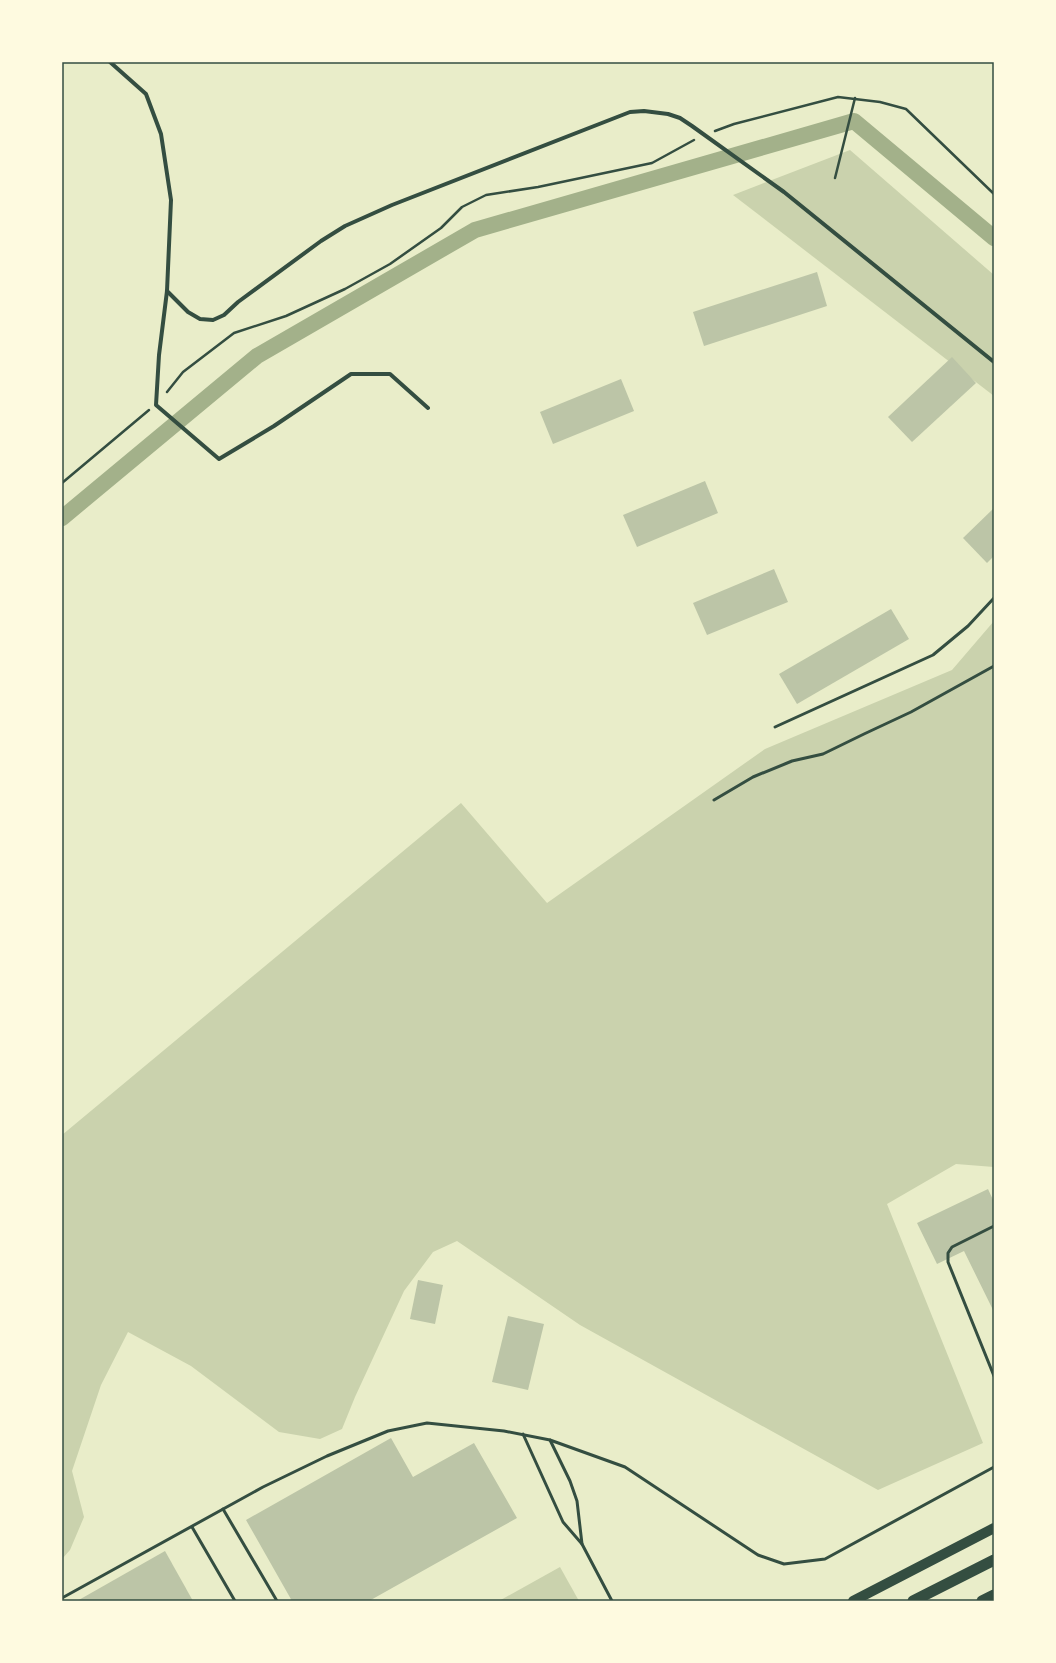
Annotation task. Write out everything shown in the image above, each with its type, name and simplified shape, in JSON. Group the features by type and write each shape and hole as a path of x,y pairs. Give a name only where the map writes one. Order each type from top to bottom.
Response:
{"highway":[{"path":"913,1601 994,1560"},
{"path":"982,1601 994,1595"}],"main road":[{"path":"853,1601 994,1528"}],"street":[{"path":"110,62 146,94 160,134 171,200 167,291 159,355 156,405 219,459 274,426 351,374 390,374 428,408"},
{"path":"167,291 188,312 200,319 213,320 224,316 238,302 321,241 345,226 392,205 630,112 644,111 668,114 680,118 692,126 784,192 994,362"}],"lane":[{"path":"775,727 933,655 968,626 994,598"},
{"path":"714,800 753,777 792,761 823,754 911,712 994,666"},
{"path":"994,1226 952,1247 948,1253 948,1262 994,1376"},
{"path":"62,1598 263,1487 327,1456 388,1432 428,1423 470,1426 523,1434 550,1440 625,1467 758,1556 784,1564 825,1559 994,1467"},
{"path":"523,1434 563,1522 582,1544 612,1601"},
{"path":"550,1440 570,1481 577,1501 582,1544"},
{"path":"223,1509 277,1601"},
{"path":"192,1527 236,1601"}],"path":[{"path":"709,133 734,124 838,97 854,98 906,108 994,194"},
{"path":"835,178 854,98"},
{"path":"62,483 156,405 183,372 234,333 286,316 345,289 390,264 441,228 462,207 486,195 538,187 652,163 696,139"}],"green space":[{"path":"850,150 994,275 994,396 733,195"},
{"path":"994,621 994,1167 956,1164 887,1204 983,1443 878,1490 580,1325 457,1241 433,1252 404,1291 355,1397 342,1429 320,1439 279,1432 191,1366 128,1332 101,1385 72,1471 84,1517 70,1550 62,1559 62,1135 461,803 547,903 765,749 952,670"},
{"path":"560,1567 579,1601 499,1601"}],"building":[{"path":"817,272 827,306 704,346 693,312"},
{"path":"952,357 976,383 912,442 888,417"},
{"path":"621,379 634,411 553,444 540,412"},
{"path":"705,481 718,513 637,547 623,515"},
{"path":"994,508 994,556 987,563 963,538"},
{"path":"774,569 788,602 707,635 693,603"},
{"path":"891,609 909,639 797,704 779,674"},
{"path":"988,1189 994,1202 994,1312 964,1251 937,1264 917,1223"},
{"path":"418,1280 443,1285 435,1324 410,1319"},
{"path":"508,1316 544,1324 528,1390 492,1382"},
{"path":"391,1438 413,1477 474,1443 517,1518 369,1601 292,1601 246,1520"},
{"path":"165,1551 193,1601 77,1601"}],"waterway":[{"path":"62,518 257,356 475,230 854,121 994,238"}]}
